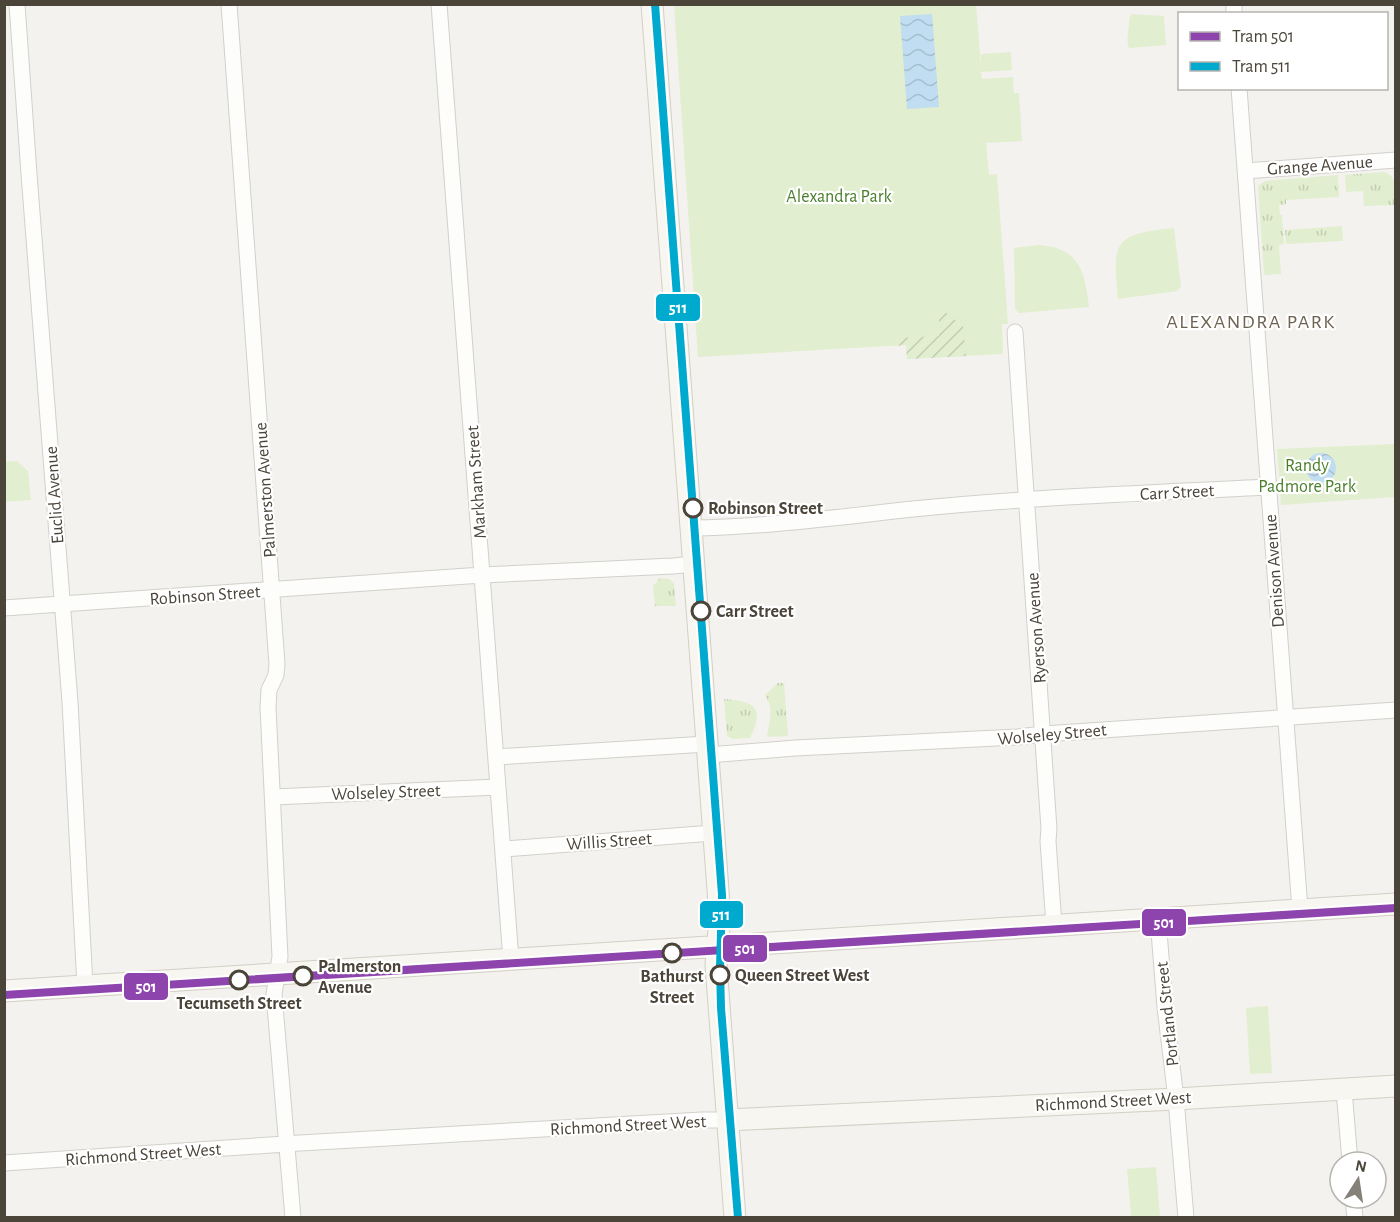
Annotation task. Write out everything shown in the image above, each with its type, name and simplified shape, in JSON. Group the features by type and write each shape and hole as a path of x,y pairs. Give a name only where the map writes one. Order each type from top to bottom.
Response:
{"main road":[{"path":"652,4 720,917 716,965 735,1218"},
{"path":"4,991 1395,904"},
{"name":"Richmond Street West","path":"727,1120 1176,1099 1395,1086"}],"street":[{"name":"Euclid Avenue","path":"17,4 70,702 85,986"},
{"name":"Palmerston Avenue","path":"229,4 277,664 276,675 269,690 268,707 280,957 276,975"},
{"name":"Markham Street","path":"440,4 511,960"},
{"name":"Denison Avenue","path":"1239,90 1300,910"},
{"name":"Grange Avenue","path":"1245,171 1395,160"},
{"name":"Ryerson Avenue","path":"1015,332 1044,734 1054,925"},
{"name":"Carr Street","path":"690,528 843,518 913,509 1268,487"},
{"name":"Robinson Street","path":"4,608 482,575 693,564"},
{"name":"Wolseley Street","path":"496,757 795,748 1017,737 1395,710"},
{"name":"Wolseley Street","path":"273,797 498,787"},
{"name":"Willis Street","path":"504,849 713,833"},
{"name":"Portland Street","path":"1158,919 1186,1218"},
{"path":"276,975 274,994 292,1218"},
{"path":"1344,1090 1349,1150"},
{"name":"Richmond Street West","path":"4,1163 286,1144 691,1120 727,1120"}],"green space":[{"name":"Alexandra Park","path":"674,5 976,5 981,66 981,54 1011,52 1012,70 981,72 982,79 1013,77 1014,93 1019,93 1022,141 986,143 989,175 997,174 1008,324 1002,324 1003,354 907,359 906,345 698,357"},
{"path":"1132,14 1164,16 1166,45 1129,48 1127,40 1129,18"},
{"path":"1384,172 1394,181 1395,205 1364,206 1363,191 1346,192 1345,175"},
{"path":"1338,175 1339,197 1286,200 1286,204 1279,205 1284,244 1279,245 1281,274 1264,275 1258,186 1265,181"},
{"path":"1342,226 1343,241 1286,244 1285,230"},
{"path":"1174,228 1181,287 1177,291 1118,299 1116,264 1121,244 1139,233"},
{"path":"1038,245 1063,250 1077,263 1085,282 1089,307 1019,313 1015,309 1014,248"},
{"path":"944,311 963,326 966,356 907,359 906,345 894,346 894,338 939,336 939,312"},
{"name":"Randy Padmore Park","path":"1395,444 1395,497 1281,505 1277,449"},
{"path":"17,461 28,471 31,500 5,502 5,462"},
{"path":"660,578 669,579 674,583 676,606 655,606 653,586"},
{"path":"778,683 784,683 788,736 767,737 771,711 765,695"},
{"path":"724,699 750,704 754,708 757,720 750,738 733,739 727,736"},
{"path":"1268,1006 1272,1073 1250,1074 1246,1008"},
{"path":"1156,1167 1160,1217 1131,1217 1127,1169"}],"water":[{"path":"932,14 939,107 907,109 900,16"},
{"path":"1321,453 1332,457 1336,468 1332,479 1321,483 1310,479 1306,468 1310,457"}],"tram line":[{"name":"511","path":"655,4 722,895 721,1008 738,1218"},
{"name":"501","path":"4,995 1396,908"}],"place":[{"name":"Robinson Street","path":"693,508"},
{"name":"Carr Street","path":"701,611"},
{"name":"Bathurst Street","path":"672,953"},
{"name":"Queen Street West","path":"720,975"},
{"name":"Palmerston Avenue","path":"303,976"},
{"name":"Tecumseth Street","path":"239,980"}],"district":[{"name":"ALEXANDRA PARK","path":"1251,321"}]}
